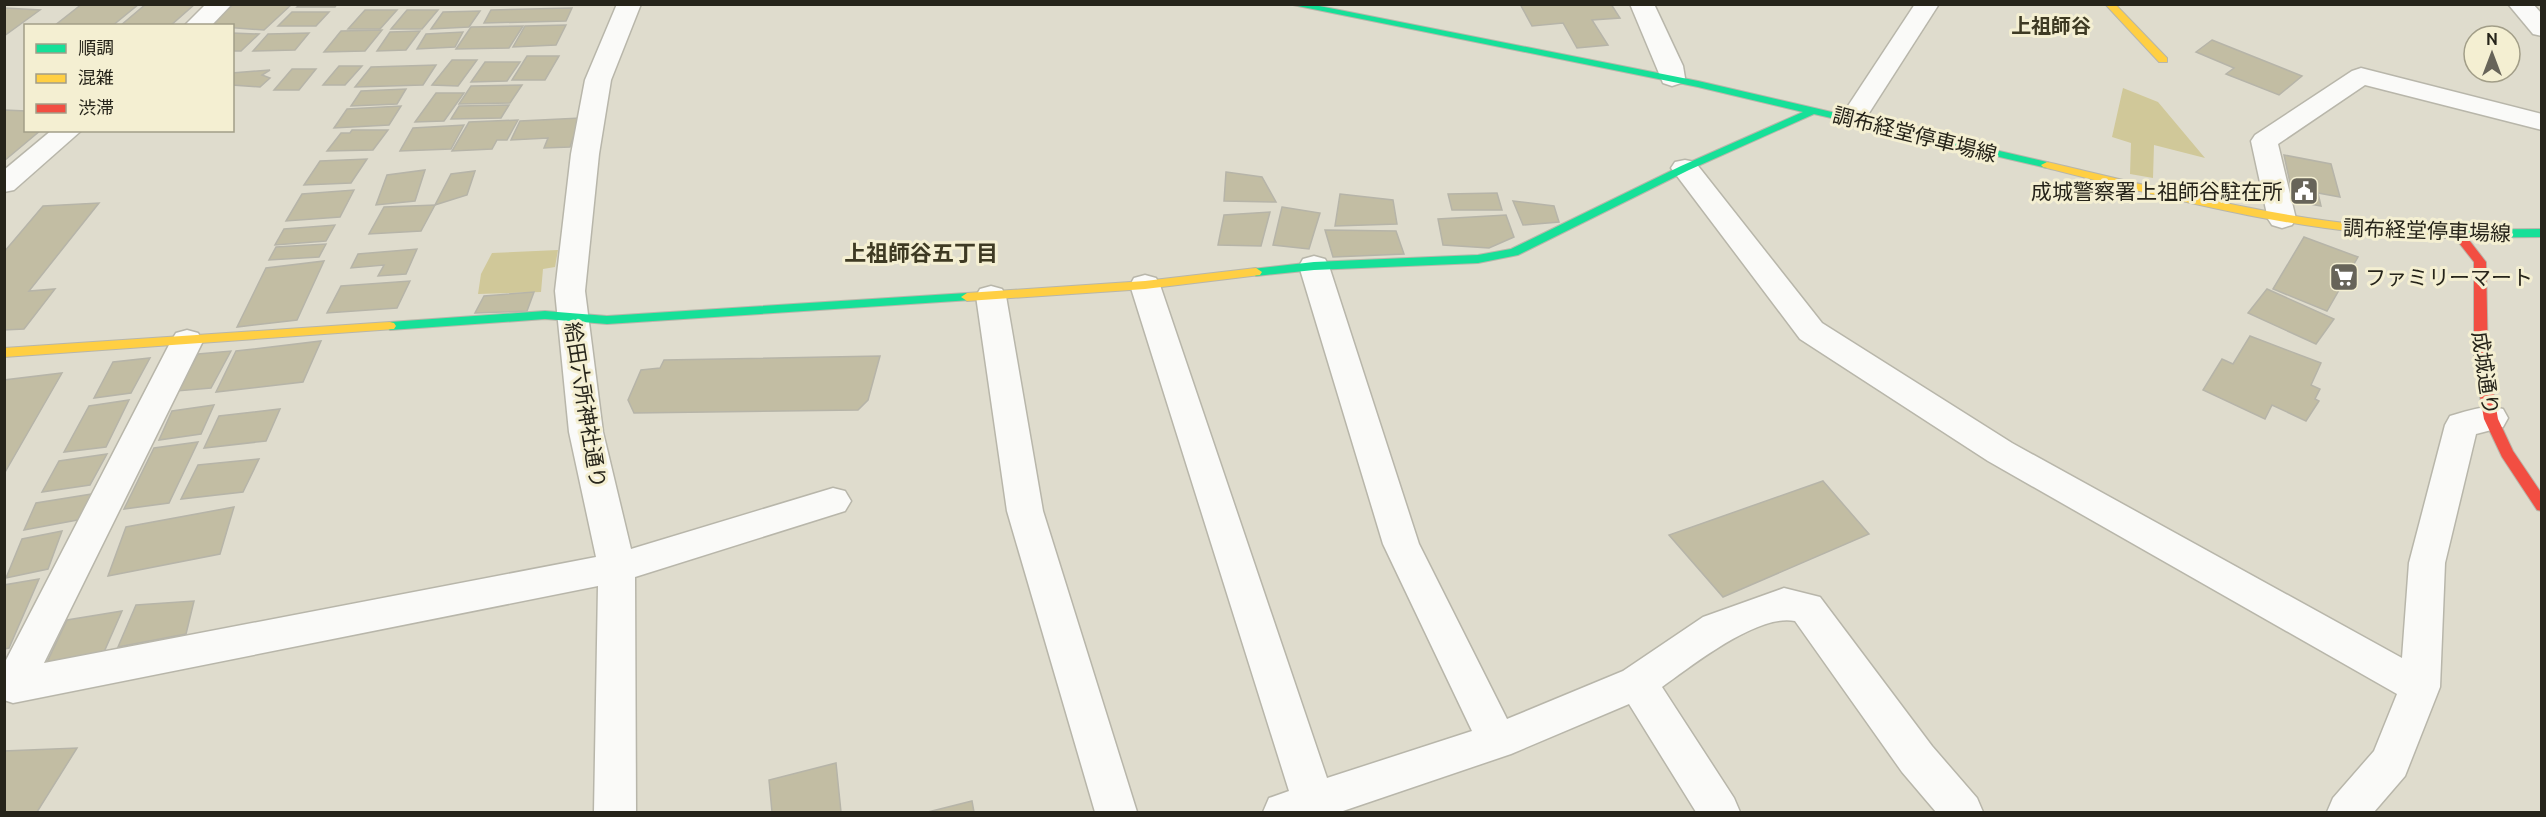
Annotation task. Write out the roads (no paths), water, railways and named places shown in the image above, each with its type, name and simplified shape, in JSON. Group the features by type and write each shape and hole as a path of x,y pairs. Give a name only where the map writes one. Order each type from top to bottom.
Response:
{"street":[{"path":"198,24 221,4"},
{"name":"給田六所神社通り","path":"615,813 617,568 586,432 571,317 570,291 585,154 598,80 629,4"},
{"name":"調布経堂停車場線","path":"1292,4 1672,78 2282,219 2395,234 2541,233"},
{"path":"1642,4 1670,66 1672,78"},
{"path":"1852,118 1927,4"},
{"path":"2109,4 2163,60"},
{"path":"2519,4 2541,29"},
{"path":"2282,219 2264,141 2361,76 2541,122"},
{"path":"4,353 545,315 607,320 991,296 1145,285 1314,266 1478,259 1514,252 1685,168 1811,114 1815,110"},
{"path":"4,184 67,132"},
{"path":"1685,168 1811,331 2000,452 2420,687"},
{"name":"成城通り","path":"2458,234 2480,262 2477,308 2490,418 2508,454 2541,506"},
{"path":"1314,266 1401,544 1497,741"},
{"path":"1145,285 1299,807 1497,741 1637,683 1716,628 1784,603 1807,608 1917,759 1962,813"},
{"path":"991,296 1024,511 1116,813"},
{"path":"187,340 13,686 617,568 833,501"},
{"path":"2348,813 2390,763 2420,687 2427,563 2451,462 2462,425 2490,418"},
{"path":"1637,683 1719,813"}],"place":[{"name":"成城警察署上祖師谷駐在所","path":"2304,191"},
{"name":"ファミリーマート","path":"2344,277"}],"district":[{"name":"上祖師谷","path":"2051,25"},
{"name":"上祖師谷五丁目","path":"921,252"}]}
